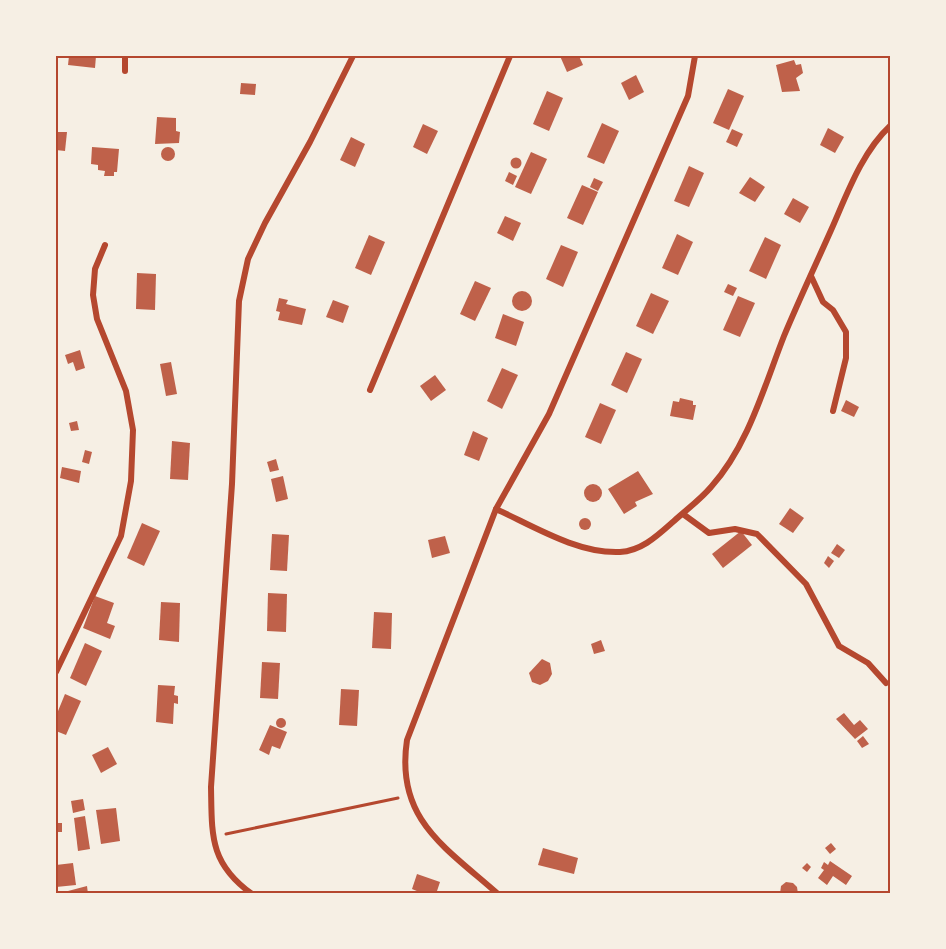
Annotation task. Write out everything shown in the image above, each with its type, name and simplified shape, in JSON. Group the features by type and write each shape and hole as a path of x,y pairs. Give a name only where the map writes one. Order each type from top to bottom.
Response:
{"street":[{"path":"125,56 125,71"},
{"path":"252,894 232,879 223,867 212,836 211,786 232,484 239,301 248,259 353,56"},
{"path":"370,390 510,56"},
{"path":"498,894 423,824 409,795 404,778 407,740 496,509 549,414 688,96 695,56"},
{"path":"496,509 574,543 603,552 623,552 642,547 712,487 740,442 852,184 869,153 891,126"},
{"path":"56,672 121,536 131,481 133,430 126,391 97,319 93,295 95,269 105,245"},
{"path":"811,276 824,302 840,320 847,338 844,373 833,411"},
{"path":"683,514 709,533 735,529 757,534 806,584 839,646 868,663 886,683"}],"path":[{"path":"212,836 409,795"}],"building":[{"path":"69,56 96,56 95,68 68,65"},
{"path":"560,56 579,56 583,65 567,72"},
{"path":"794,60 796,65 801,64 803,73 796,78 800,91 782,92 776,65"},
{"path":"636,75 644,92 629,100 621,83"},
{"path":"241,83 256,84 255,95 240,94"},
{"path":"728,89 744,96 729,130 713,123"},
{"path":"547,91 563,98 549,131 533,124"},
{"path":"157,117 176,118 176,131 180,132 179,143 155,144"},
{"path":"602,123 619,131 604,164 587,157"},
{"path":"423,124 438,131 427,154 413,147"},
{"path":"828,128 844,137 835,153 820,145"},
{"path":"732,129 743,134 737,147 726,142"},
{"path":"56,132 67,132 65,151 56,150"},
{"path":"351,137 365,144 355,167 340,160"},
{"path":"92,147 119,149 117,172 114,172 114,176 104,176 105,171 98,170 98,165 91,164"},
{"path":"165,147 171,147 175,154 171,161 165,161 161,157 161,151"},
{"path":"531,152 547,159 531,194 515,187"},
{"path":"516,157 522,163 516,169 510,163"},
{"path":"689,166 704,173 689,207 674,201"},
{"path":"509,172 517,176 513,185 505,181"},
{"path":"750,177 765,187 755,202 739,193"},
{"path":"594,178 603,182 598,191 590,187"},
{"path":"582,185 598,192 583,225 567,218"},
{"path":"793,198 809,207 800,223 784,214"},
{"path":"505,216 521,223 513,241 497,233"},
{"path":"677,234 693,242 678,275 662,268"},
{"path":"369,235 385,242 371,275 355,268"},
{"path":"765,237 781,245 766,279 749,271"},
{"path":"561,245 578,252 563,287 546,279"},
{"path":"137,273 156,274 155,310 136,309"},
{"path":"475,281 491,288 475,321 460,314"},
{"path":"728,284 737,288 733,296 724,292"},
{"path":"522,291 529,294 532,301 529,308 522,311 515,308 512,301 515,294"},
{"path":"651,293 669,301 653,334 636,326"},
{"path":"738,296 755,303 740,337 723,330"},
{"path":"279,298 288,300 286,304 306,309 302,325 278,320 280,312 276,311"},
{"path":"333,300 349,306 343,323 326,317"},
{"path":"503,314 524,322 516,346 495,338"},
{"path":"80,350 85,368 76,371 73,362 68,364 65,355"},
{"path":"626,352 642,359 627,393 611,385"},
{"path":"171,362 177,394 166,396 160,364"},
{"path":"502,368 518,375 502,409 487,401"},
{"path":"435,375 446,390 431,401 420,386"},
{"path":"680,398 693,401 693,405 696,405 693,420 670,416 673,401 679,402"},
{"path":"846,400 859,407 854,417 841,411"},
{"path":"600,403 616,410 601,444 585,437"},
{"path":"77,421 79,430 71,431 69,423"},
{"path":"473,431 488,438 479,461 464,455"},
{"path":"172,441 190,443 188,480 170,479"},
{"path":"85,450 92,452 89,464 82,462"},
{"path":"276,459 279,470 270,472 267,462"},
{"path":"62,467 81,471 79,483 60,478"},
{"path":"638,471 653,494 635,502 637,506 624,514 608,489"},
{"path":"283,476 288,499 276,502 271,479"},
{"path":"593,484 599,487 602,493 599,499 593,502 587,499 584,493 587,487"},
{"path":"790,508 804,518 793,533 779,524"},
{"path":"587,518 591,524 587,530 583,530 579,522"},
{"path":"142,523 160,531 144,566 127,558"},
{"path":"741,531 752,545 723,568 712,554"},
{"path":"272,534 289,535 287,571 270,570"},
{"path":"445,536 450,553 432,558 428,540"},
{"path":"837,544 845,550 839,558 831,553"},
{"path":"828,556 834,561 829,568 824,563"},
{"path":"268,593 287,594 286,632 267,631"},
{"path":"95,596 114,603 107,623 115,626 110,639 83,628"},
{"path":"161,602 180,603 179,642 159,640"},
{"path":"374,612 392,613 391,649 372,648"},
{"path":"601,640 605,651 594,654 591,644"},
{"path":"85,643 102,651 86,686 70,678"},
{"path":"542,659 550,663 552,674 548,681 540,685 532,682 529,673"},
{"path":"262,662 280,663 278,699 260,698"},
{"path":"158,685 175,686 174,695 178,696 178,704 174,703 173,724 156,722"},
{"path":"341,689 359,690 357,726 339,725"},
{"path":"65,694 81,701 66,735 56,731 56,716"},
{"path":"844,713 854,725 860,720 868,729 855,739 836,719"},
{"path":"281,718 285,719 285,727 281,728 277,727 276,723 277,719"},
{"path":"270,725 287,732 280,749 272,746 269,755 259,750"},
{"path":"863,736 869,744 862,748 857,741"},
{"path":"108,747 117,764 101,773 92,755"},
{"path":"83,799 85,810 73,813 71,801"},
{"path":"116,808 120,841 101,844 96,810"},
{"path":"85,816 90,849 78,851 74,818"},
{"path":"56,823 62,823 62,832 56,832"},
{"path":"831,843 836,849 830,854 825,848"},
{"path":"543,848 578,858 574,874 538,865"},
{"path":"830,861 852,876 846,885 833,876 827,885 818,878 824,870 821,868 824,862 828,865"},
{"path":"73,863 76,885 56,887 56,865"},
{"path":"807,863 811,867 807,872 802,868"},
{"path":"417,874 440,882 436,894 424,894 412,889"},
{"path":"786,882 793,883 797,887 798,894 780,894 781,886"},
{"path":"87,886 88,894 68,894 68,891"}]}
